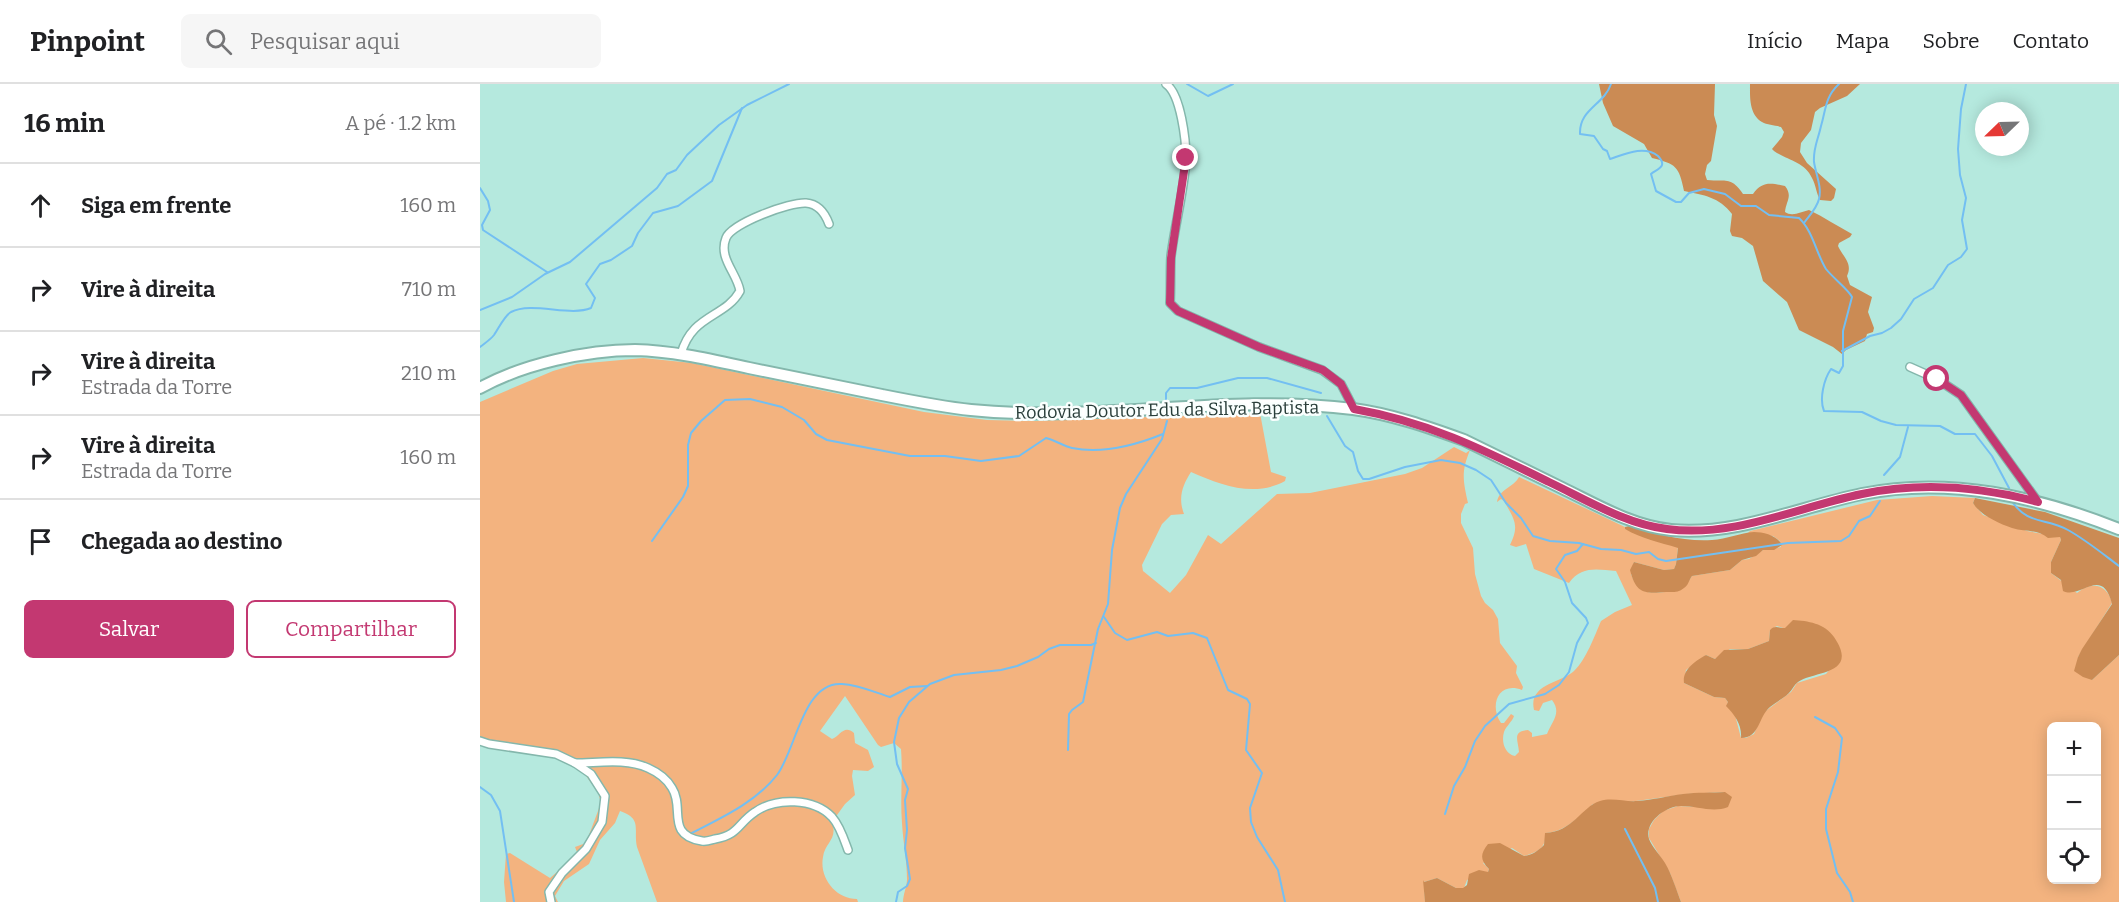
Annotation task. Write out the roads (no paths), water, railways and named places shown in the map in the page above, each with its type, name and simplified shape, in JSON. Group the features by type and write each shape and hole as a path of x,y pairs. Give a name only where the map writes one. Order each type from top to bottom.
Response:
{"main road":[{"name":"Rodovia Doutor Edu da Silva Baptista","path":"480,387 528,368 576,356 635,350 681,354 918,402 983,411 1078,413 1282,404 1354,409 1397,418 1464,440 1618,515 1668,530 1709,530 1737,526 1861,494 1884,490 1927,488 1981,490 2009,494 2119,529"}],"street":[{"path":"1166,84 1177,102 1186,158 1171,258 1170,303 1178,311 1259,347 1323,370 1341,384 1354,409"},
{"path":"681,354 684,343 693,330 729,303 740,291 725,256 726,238 732,229 770,212 806,203 818,207 829,224"},
{"path":"1910,367 1937,379 1961,395 2038,502"},
{"path":"480,741 556,754 591,774 605,796 602,822 586,849 562,873 549,892 551,902"},
{"path":"575,763 623,762 647,767 663,777 673,789 676,822 684,834 703,841 733,834 756,811 772,804 792,801 818,807 832,817 842,832 848,850"}],"waterway":[{"path":"480,310 512,297 545,274 570,262 657,188 667,174 676,170 687,155 719,125 747,105 789,84"},
{"path":"1187,84 1208,96 1233,84"},
{"path":"1611,84 1608,91 1583,119 1580,134 1594,136 1607,151 1610,159 1641,151 1653,153 1662,161 1660,168 1651,174 1656,191 1676,202 1681,202 1689,193 1704,189 1725,194 1741,206 1756,206 1769,215 1799,218 1808,229 1826,269 1852,297 1843,331 1843,366 1839,373 1831,369 1826,378 1822,395 1824,411 1862,412 1896,425 1940,426 1955,434 1975,434 1992,456 2009,488"},
{"path":"1804,223 1815,209 1819,199 1819,185 1814,162 1815,148 1828,99 1839,84"},
{"path":"1842,351 1891,328 1901,319 1914,299 1933,288 1948,265 1961,257 1967,249 1962,220 1966,198 1960,175 1958,149 1961,109 1966,84"},
{"path":"480,347 492,337 511,312 529,308 573,311 591,308 595,298 586,284 600,264 611,260 632,246 638,233 653,213 678,206 712,181 742,108"},
{"path":"480,188 488,201 490,210 482,225 483,230 547,272"},
{"path":"1166,402 1166,393 1170,388 1197,388 1238,378 1267,378 1321,393"},
{"path":"652,541 683,497 688,486 688,445 691,433 725,400 750,399 782,407 804,420 816,434 827,440 910,456 945,456 981,461 1019,456 1046,438 1072,448 1095,450 1130,445 1163,434"},
{"path":"1327,416 1345,446 1353,452 1358,471 1363,479 1441,460 1460,463 1491,480 1506,503 1521,518 1533,536 1550,541 1579,543 1636,554 1649,552 1658,559 1666,561 1788,543 1841,541 1849,536 1859,521 1870,516 1880,501"},
{"path":"1068,750 1069,714 1083,702 1098,629 1108,604 1112,550 1120,508 1126,494 1162,439 1167,421"},
{"path":"1884,475 1900,457 1908,427"},
{"path":"2011,500 2024,514 2068,530 2119,566"},
{"path":"1445,814 1454,786 1465,767 1475,741 1485,726 1509,704 1545,694 1559,685 1569,672 1577,643 1588,623 1572,603 1565,582 1556,569 1565,555 1577,551 1583,544"},
{"path":"1104,617 1115,633 1127,640 1157,632 1168,636 1193,633 1207,638 1228,690 1247,699 1250,704 1246,750 1262,773 1250,808 1251,822 1257,837 1278,870 1285,902"},
{"path":"896,902 898,892 907,886 910,879 905,848 907,830 905,800 908,789 897,764 894,742 899,718 909,702 930,684 954,675 1017,666 1060,645 1096,643"},
{"path":"690,834 737,809 768,785 784,764 809,705 818,693 829,686 842,684 860,687 890,697 910,687 927,686"},
{"path":"1815,717 1835,728 1842,738 1838,772 1826,809 1826,829 1837,873 1850,892 1853,902"},
{"path":"480,787 491,795 500,811 514,902"},
{"path":"1625,829 1655,888 1658,902"}]}
